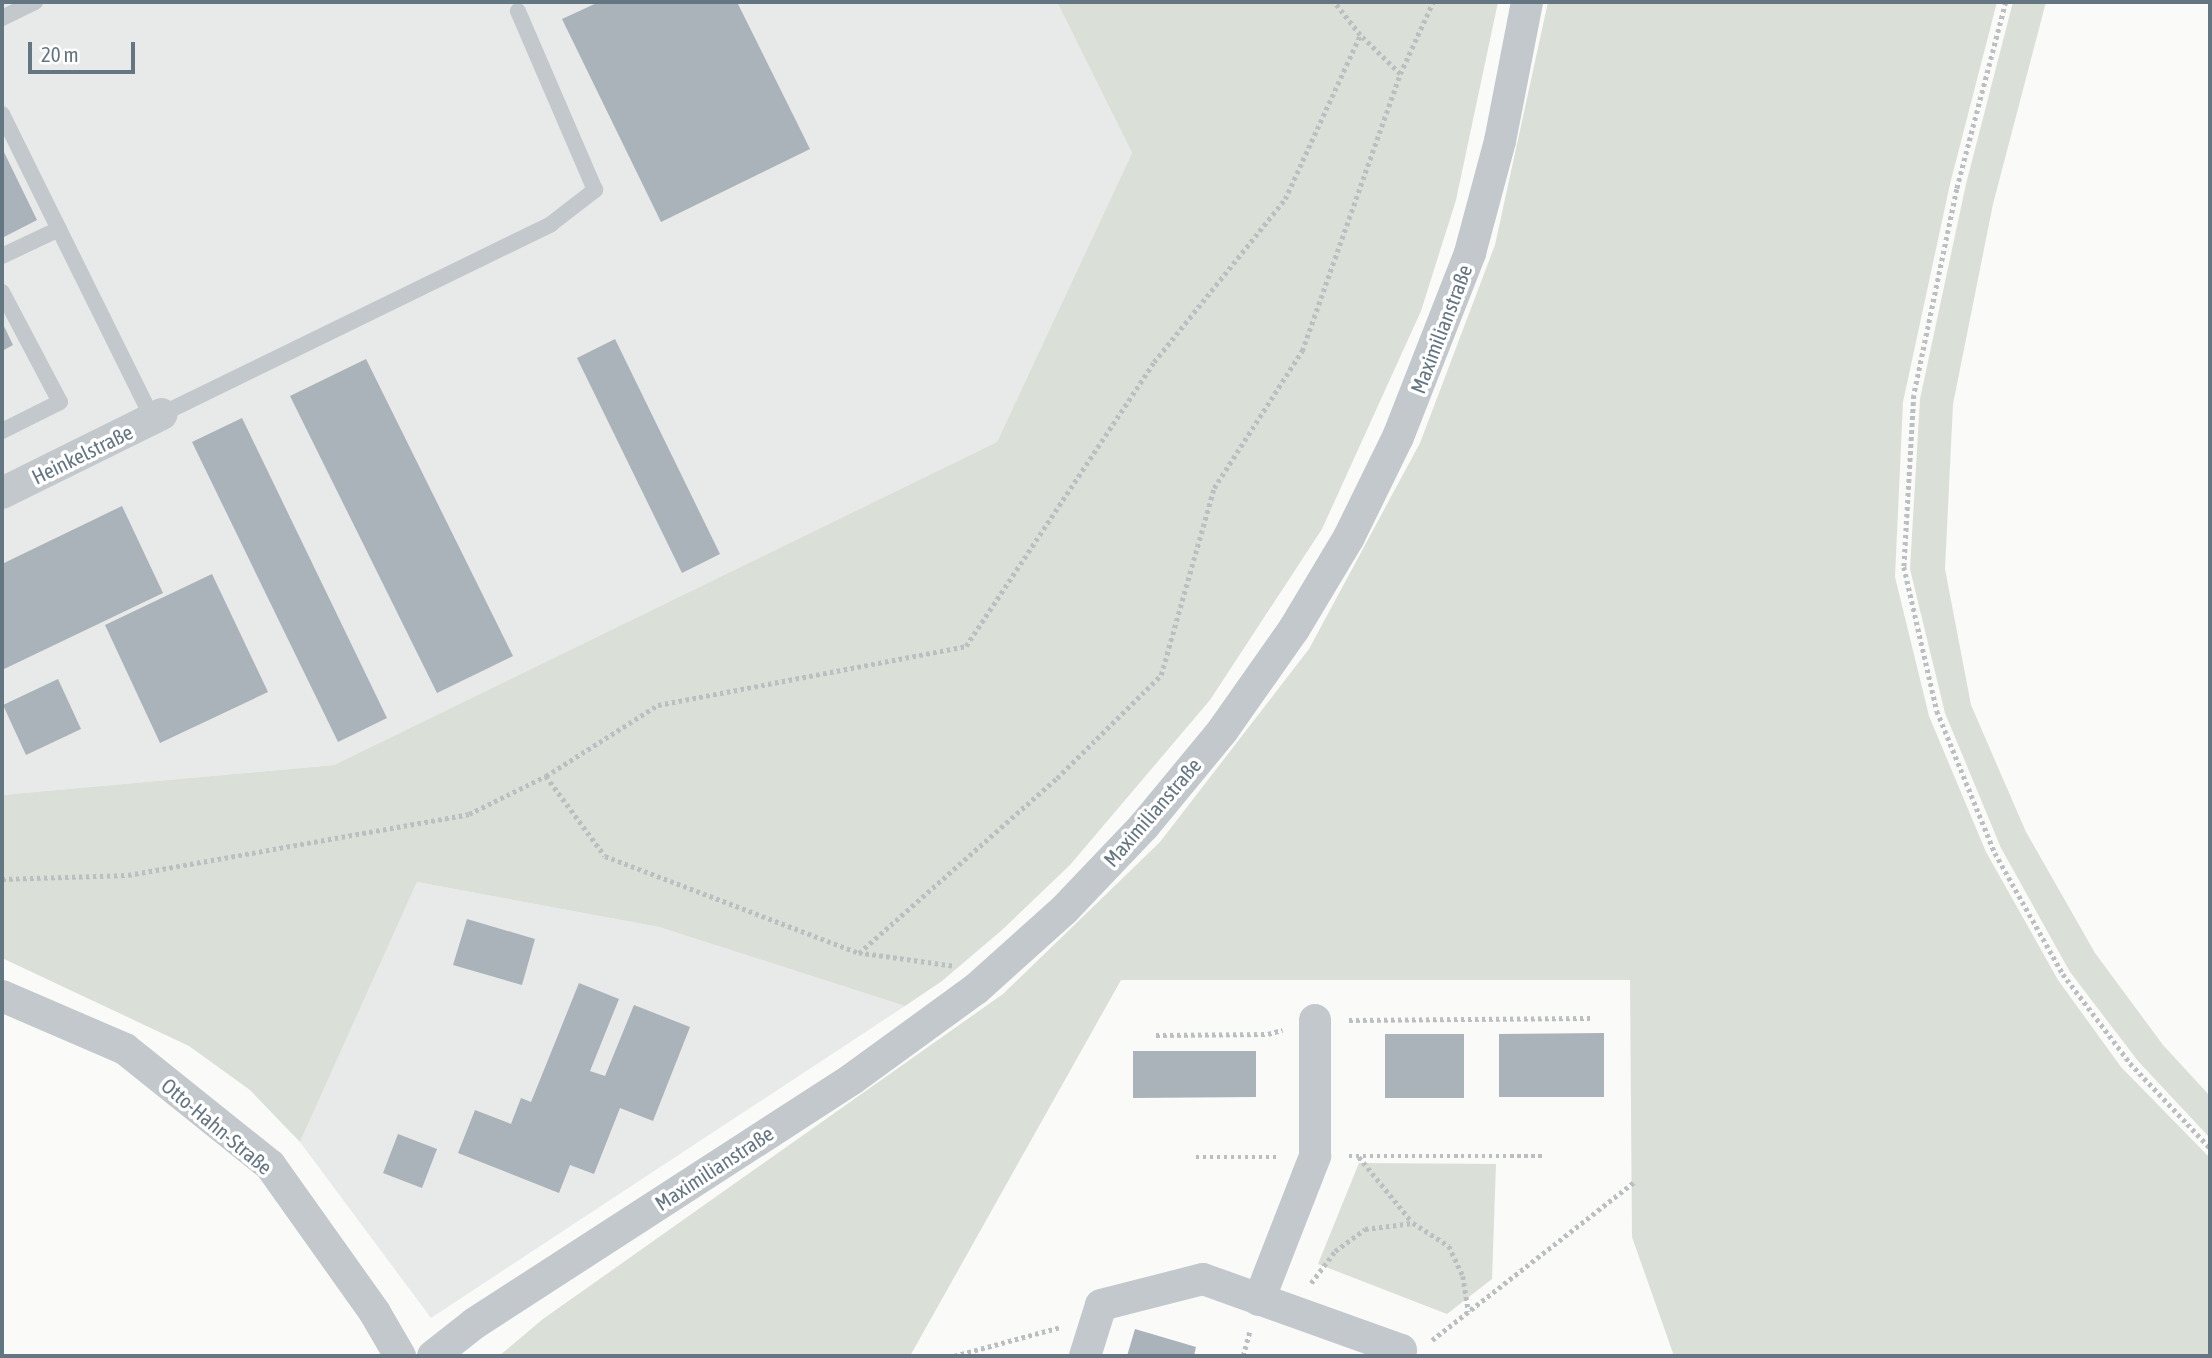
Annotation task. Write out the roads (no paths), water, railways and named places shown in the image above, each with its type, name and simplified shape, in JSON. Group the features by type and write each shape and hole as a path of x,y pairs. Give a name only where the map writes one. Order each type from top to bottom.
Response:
{"street":[{"name":"Maximilianstraße","path":"433,1356 475,1323 852,1079 995,972 1064,910 1144,826 1223,730 1294,629 1349,537 1398,437 1469,253 1500,141 1527,2"},
{"name":"Heinkelstraße","path":"2,493 157,417"},
{"name":"Otto-Hahn-Straße","path":"2,996 125,1049 270,1165 374,1313 400,1356"},
{"path":"1273,1305 1315,1156 1315,1020"},
{"path":"1085,1356 1101,1305 1203,1279 1401,1350 1399,1356"}],"lane":[{"path":"2,18 35,2"},
{"path":"2,114 157,417 551,224 595,190 519,11"},
{"path":"2,256 59,229"},
{"path":"2,292 60,402 2,431"}]}
